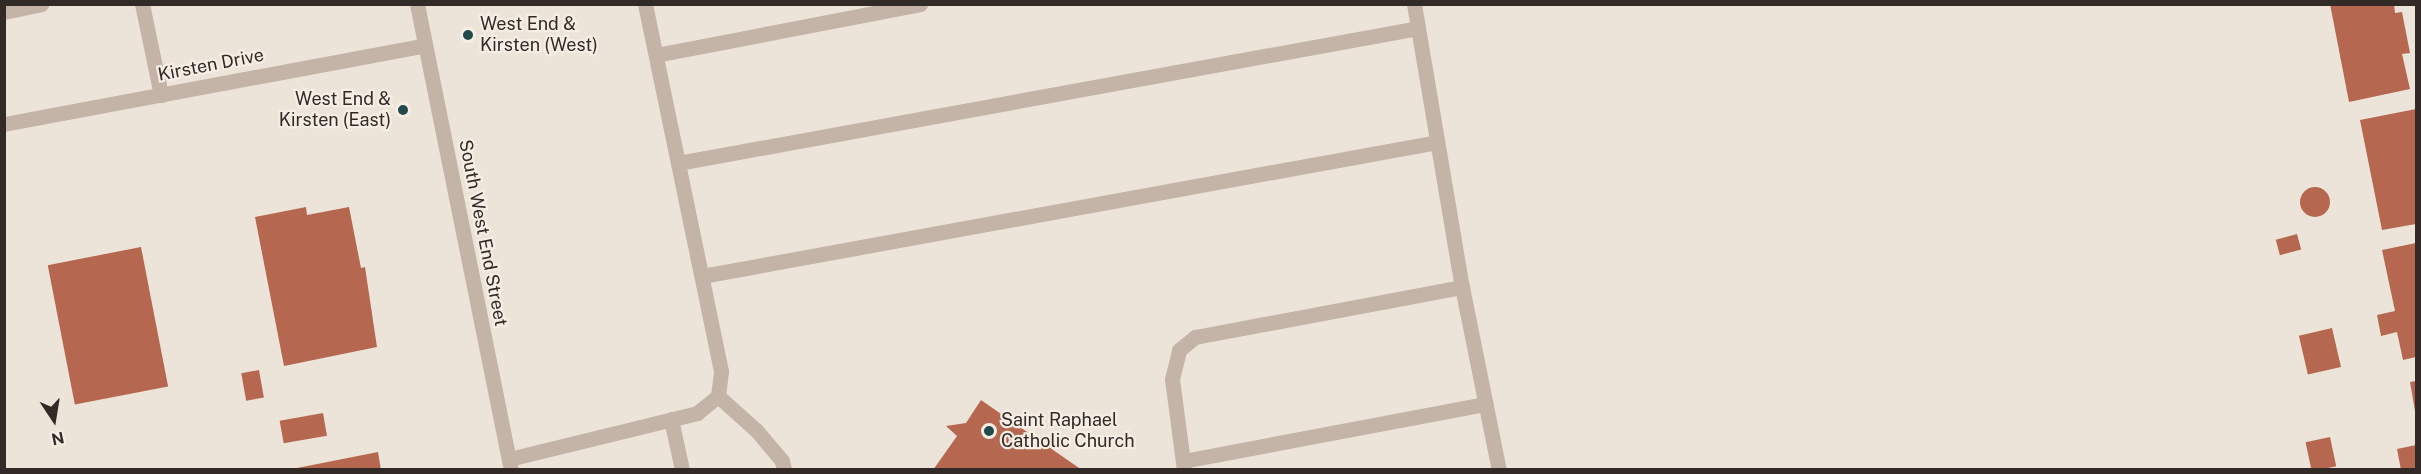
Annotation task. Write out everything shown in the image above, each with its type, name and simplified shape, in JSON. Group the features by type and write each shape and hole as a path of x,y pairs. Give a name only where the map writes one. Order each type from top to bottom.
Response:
{"street":[{"path":"4,12 41,4"},
{"path":"142,4 161,95"},
{"name":"South West End Street","path":"417,4 510,464"},
{"path":"510,464 697,413 718,396 721,371 645,4"},
{"path":"656,55 920,4"},
{"path":"1414,4 1462,288 1499,470"},
{"path":"678,163 1418,28"},
{"name":"Kirsten Drive","path":"4,124 425,45"},
{"path":"702,276 1437,142"},
{"path":"1462,288 1195,338 1179,350 1172,379 1183,465 1486,404"},
{"path":"718,396 757,431 782,461 784,470"},
{"path":"671,419 682,470"}],"building":[{"path":"2330,4 2394,4 2395,13 2402,12 2410,53 2402,54 2410,89 2349,102"},
{"path":"2416,109 2416,224 2382,230 2360,120"},
{"path":"2315,187 2326,191 2330,202 2326,213 2315,217 2304,213 2300,202 2304,191"},
{"path":"306,207 307,215 349,207 361,268 365,267 377,347 284,366 255,217"},
{"path":"2297,234 2301,249 2280,255 2276,240"},
{"path":"2416,243 2416,357 2403,360 2397,332 2381,336 2377,315 2395,311 2382,250"},
{"path":"141,247 168,386 75,405 48,265"},
{"path":"2332,328 2341,367 2308,375 2299,336"},
{"path":"259,370 264,398 246,401 241,373"},
{"path":"2416,381 2416,411 2415,411 2410,382"},
{"name":"Saint Raphael Catholic Church","path":"981,400 1082,470 933,470 957,436 946,426 966,423"},
{"path":"323,413 327,436 284,443 280,421"},
{"path":"2330,437 2336,466 2311,470 2306,442"},
{"path":"2416,445 2416,470 2401,470 2397,449"},
{"path":"378,452 381,470 297,470 297,468"}],"place":[{"name":"West End & Kirsten (West)","path":"468,35"},
{"name":"West End & Kirsten (East)","path":"403,110"},
{"name":"Saint Raphael Catholic Church","path":"989,431"}]}
